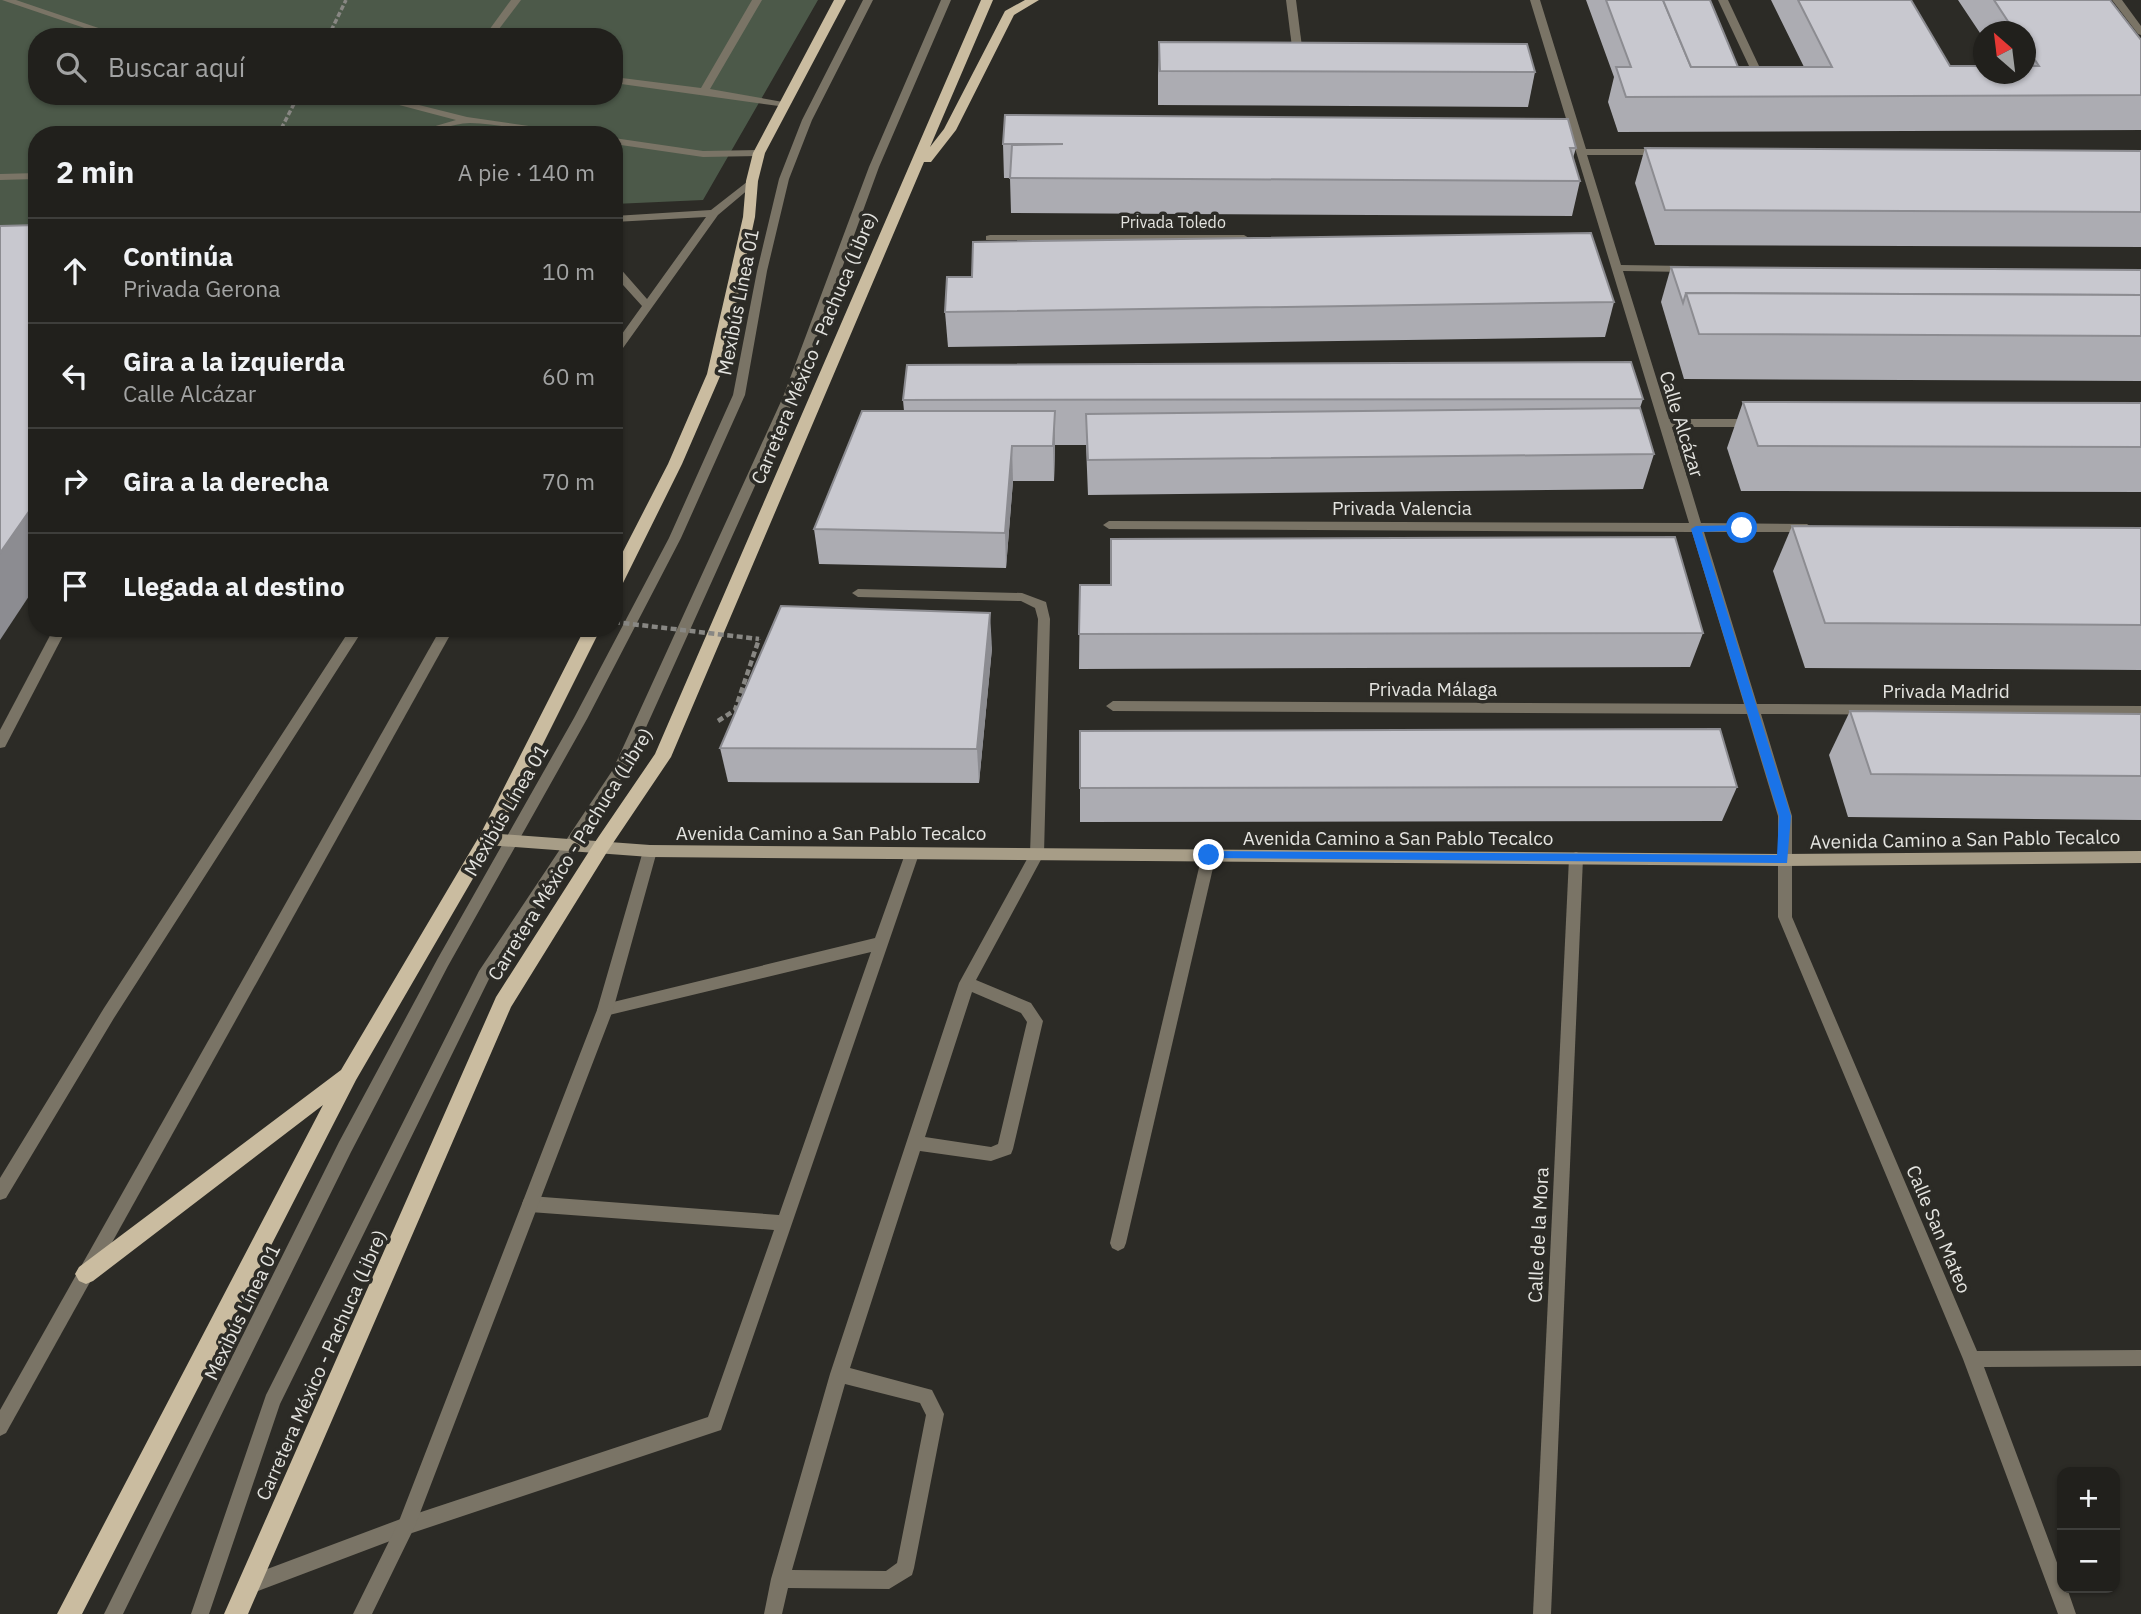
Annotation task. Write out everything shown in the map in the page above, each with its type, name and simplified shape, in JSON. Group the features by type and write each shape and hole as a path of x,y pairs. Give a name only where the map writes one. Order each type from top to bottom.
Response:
{"main road":[{"path":"623,567 675,464 714,374 749,217 752,181 759,153 840,0"},
{"name":"Carretera México - Pachuca (Libre)","path":"236,1614 503,1003 601,847 662,757 987,0"},
{"path":"912,179 950,130 1009,13 1033,0"},
{"path":"69,1614 349,1073 487,839 588,637"},
{"name":"Avenida Camino a San Pablo Tecalco","path":"487,839 650,851 912,854 1783,860 2141,857"},
{"path":"86,1274 349,1073"}],"street":[{"path":"7,0 93,28"},
{"path":"495,28 516,0"},
{"path":"704,91 757,0"},
{"name":"Mexibús Línea 01","path":"113,1614 345,1147 443,962 580,719 675,538 739,395 762,271 784,179 807,120 868,0"},
{"path":"200,1614 272,1401 484,975 618,773 789,397 874,167 946,0"},
{"path":"1292,0 1297,47"},
{"name":"Calle Alcázar","path":"1535,0 1567,126 1582,152 1618,268 1642,373 1664,423 1785,816 1783,860"},
{"path":"1723,0 1766,90"},
{"path":"2118,0 2141,32"},
{"path":"623,81 704,91 783,105"},
{"path":"407,105 468,120 509,126"},
{"path":"445,126 468,120"},
{"path":"623,142 703,154 759,153"},
{"path":"1582,152 1671,152"},
{"path":"0,177 28,176"},
{"path":"623,341 714,213 752,181"},
{"path":"623,218 714,213"},
{"name":"Privada Toledo","path":"990,238 1251,238"},
{"path":"1594,238 1608,238"},
{"path":"1618,268 1697,269"},
{"path":"623,278 648,306"},
{"path":"1664,423 1773,423"},
{"name":"Privada Valencia","path":"1109,525 1825,528"},
{"path":"773,1614 780,1579 839,1374 967,983 1037,854 1044,619 1041,605 1022,597 858,593"},
{"path":"0,743 56,637"},
{"path":"0,1193 109,1013 352,637"},
{"path":"0,1427 443,637"},
{"name":"Privada Málaga","path":"1114,706 1751,709"},
{"name":"Privada Madrid","path":"1751,709 2141,711"},
{"path":"362,1614 406,1526 605,1010 650,851"},
{"path":"250,1585 406,1526 715,1424 912,854"},
{"path":"1118,1243 1209,855"},
{"name":"Calle de la Mora","path":"1542,1614 1576,858"},
{"name":"Calle San Mateo","path":"1783,860 1785,917 1972,1359 2067,1614"},
{"path":"605,1010 882,943"},
{"path":"916,1143 991,1154 1005,1149 1035,1021 1027,1008 967,983"},
{"path":"530,1204 785,1223"},
{"path":"1972,1359 2141,1358"},
{"path":"780,1579 889,1580 905,1568 935,1414 926,1396 839,1374"}],"path":[{"path":"332,28 346,0"},
{"path":"283,126 293,105"},
{"path":"623,623 759,639 736,710"}],"green space":[{"path":"0,0 818,0 703,200 623,204 623,126 28,126 28,227 0,229"}],"building":[{"path":"1606,0 1663,0 1691,67 1832,67 1798,0 1911,0 1950,66 1973,66 1973,84 2036,84 2036,66 2039,66 2036,62 2036,21 2008,21 1994,0 2110,0 2141,40 2141,95 1626,97 1616,67 1631,67"},
{"path":"1663,0 1710,0 1738,67 1691,67"},
{"path":"1159,42 1527,44 1535,72 1160,71"},
{"path":"1005,115 1568,119 1576,148 1570,148 1580,181 1010,178 1012,145 1063,144 1003,144"},
{"path":"1645,148 2141,151 2141,212 1665,210"},
{"path":"28,225 28,513 0,553 0,226"},
{"path":"1591,233 1614,302 945,312 947,277 972,277 973,242"},
{"path":"1671,267 2141,270 2141,295 1686,293 1683,303"},
{"path":"1686,293 2141,295 2141,336 1699,334"},
{"path":"1631,362 1643,399 903,400 907,365"},
{"path":"1743,402 2141,403 2141,447 1758,446"},
{"path":"1640,408 1654,454 1088,460 1086,414"},
{"path":"862,411 1055,411 1053,446 1012,446 1005,533 814,529"},
{"path":"1792,526 2141,528 2141,625 1825,623"},
{"path":"1675,537 1703,633 1079,634 1080,585 1111,585 1111,539"},
{"path":"781,606 990,613 977,749 720,748"},
{"path":"1850,711 2141,714 2141,776 1871,774"},
{"path":"1720,729 1737,787 1080,788 1080,731"}],"route":[{"path":"1209,855 1783,860 1785,816 1696,529 1742,528"}]}
